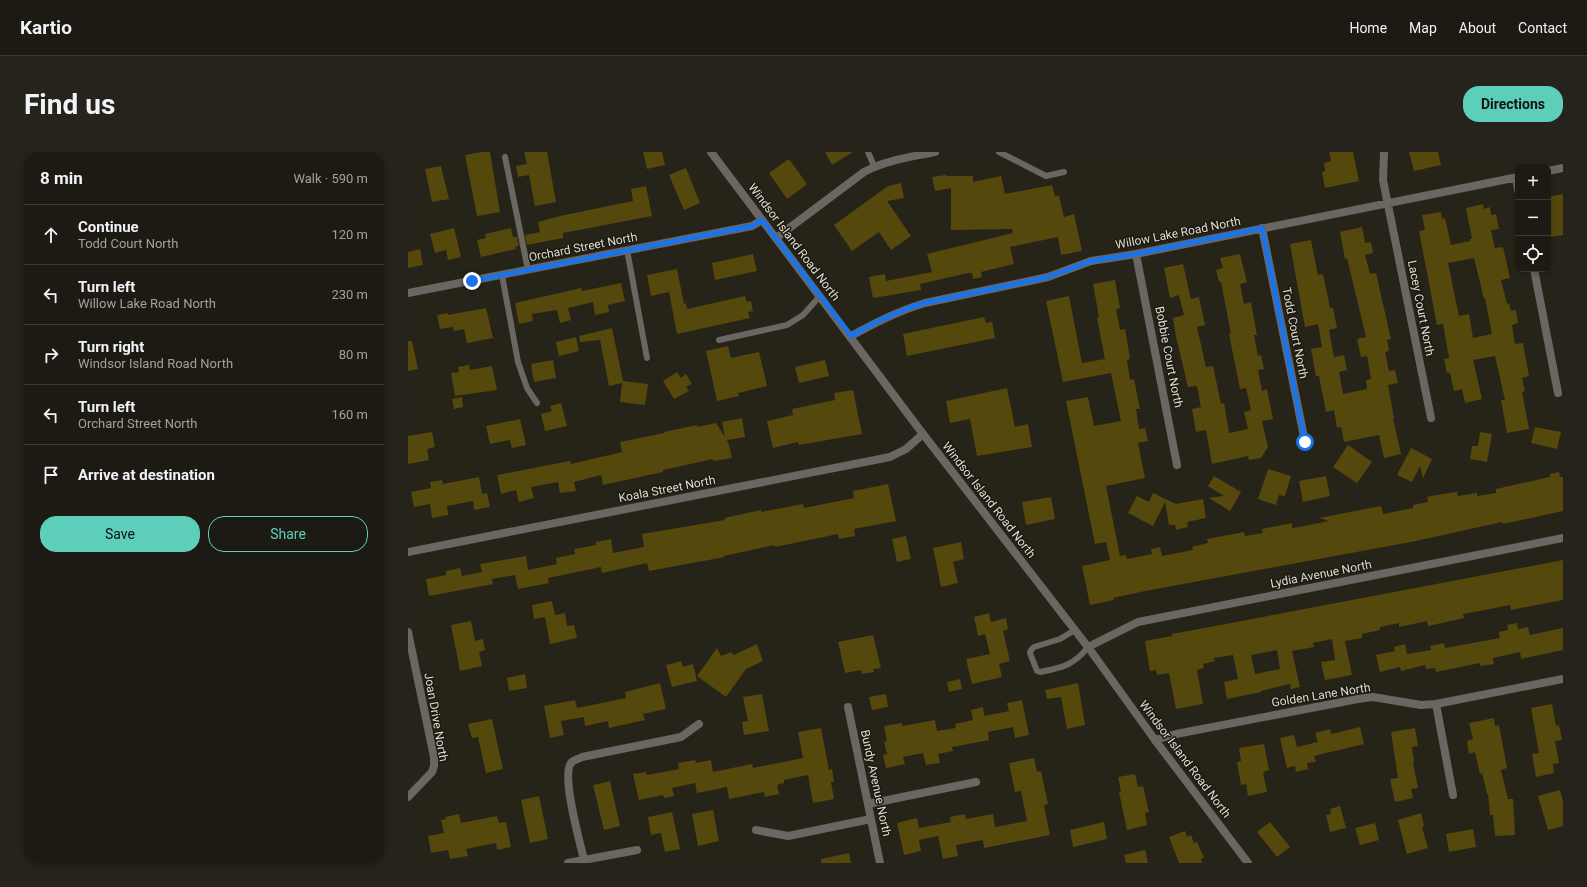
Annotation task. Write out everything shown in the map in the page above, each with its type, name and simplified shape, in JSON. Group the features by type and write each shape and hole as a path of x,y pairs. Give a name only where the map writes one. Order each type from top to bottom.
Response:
{"street":[{"name":"Windsor Island Road North","path":"711,152 851,336 923,434 1088,647 1155,740 1248,863"},
{"path":"776,238 874,166 884,162 935,152"},
{"name":"Lacey Court North","path":"1384,152 1383,180 1431,418"},
{"path":"1551,170 1563,168"},
{"name":"Willow Lake Road North","path":"851,336 898,312 925,303 1048,277 1091,261 1136,254 1515,177"},
{"name":"Orchard Street North","path":"408,293 752,226 762,220"},
{"name":"Todd Court North","path":"1262,228 1305,442"},
{"name":"Bobbie Court North","path":"1136,254 1178,465"},
{"path":"1535,272 1558,393"},
{"name":"Koala Street North","path":"408,552 890,457 906,449 923,434"},
{"name":"Lydia Avenue North","path":"1088,647 1138,622 1563,538"},
{"name":"Joan Drive North","path":"408,632 434,757 434,766 432,772 408,797"},
{"name":"Golden Lane North","path":"1155,740 1176,734 1373,697 1421,705 1436,704 1563,679"},
{"path":"1436,704 1453,795"},
{"name":"Bundy Avenue North","path":"848,707 880,863"},
{"path":"584,860 567,783 569,769 572,762 582,757 681,737 699,724"},
{"path":"868,804 976,782"},
{"path":"756,830 788,836 871,819"},
{"path":"568,863 637,850"}],"lane":[{"path":"868,152 874,166"},
{"path":"998,152 1046,176 1064,172"},
{"path":"505,157 528,270"},
{"path":"627,250 647,358"},
{"path":"502,275 518,362 527,388 537,402"},
{"path":"720,340 787,325 803,316 820,296"},
{"path":"1075,630 1060,639 1034,647 1031,650 1032,660 1037,671 1040,672 1068,665 1080,658 1088,647"}],"building":[{"path":"490,152 500,212 477,216 465,155"},
{"path":"524,152 547,152 556,202 535,206 529,175 518,177 516,166 527,164"},
{"path":"643,152 662,152 665,165 647,169"},
{"path":"825,152 853,152 832,165"},
{"path":"1329,152 1353,152 1359,181 1325,188 1322,172 1325,171 1324,163 1331,161"},
{"path":"1409,152 1438,152 1441,165 1414,171"},
{"path":"789,159 807,184 787,199 769,173"},
{"path":"441,166 449,199 432,202 425,169"},
{"path":"686,168 700,203 684,210 669,175"},
{"path":"946,175 973,176 973,182 1001,176 1005,194 1052,185 1055,196 1059,196 1064,217 1074,214 1082,251 1061,255 1058,237 1010,247 1014,264 981,272 982,277 973,279 972,273 968,273 920,284 921,290 873,298 869,277 885,274 886,281 932,272 927,254 1013,233 1012,229 951,230 951,188 935,191 932,177"},
{"path":"901,183 904,198 887,201 911,236 891,250 879,232 852,251 834,225 888,186"},
{"path":"646,186 652,216 563,233 563,238 527,245 525,235 540,232 538,222 633,201 631,189"},
{"path":"1563,194 1563,235 1551,237 1551,200 1551,196"},
{"path":"1483,204 1484,209 1490,207 1491,215 1496,214 1499,229 1491,230 1495,248 1503,247 1510,278 1501,280 1507,304 1509,303 1511,311 1516,310 1518,323 1512,325 1515,344 1523,343 1529,376 1522,378 1525,391 1522,392 1529,429 1507,433 1501,400 1505,400 1495,356 1473,360 1482,399 1465,403 1462,389 1454,391 1450,373 1447,373 1444,359 1449,358 1443,324 1437,325 1419,231 1425,230 1422,215 1441,212 1442,219 1445,218 1451,245 1470,241 1470,239 1472,239 1466,208","holes":["1474,258 1484,299 1485,298 1492,334 1473,338 1469,314 1459,316 1448,263"]},
{"path":"1362,227 1365,243 1371,242 1373,253 1365,255 1370,274 1376,273 1391,339 1387,340 1389,351 1385,352 1389,371 1395,370 1398,383 1388,385 1401,454 1384,458 1379,435 1344,442 1341,427 1337,428 1334,410 1326,412 1319,376 1316,376 1311,349 1322,347 1318,324 1305,327 1290,244 1311,240 1318,275 1323,274 1330,308 1333,308 1337,328 1329,330 1334,357 1344,355 1347,370 1339,372 1343,394 1367,389 1366,380 1371,379 1367,356 1361,357 1357,339 1366,337 1347,258 1345,259 1340,232"},
{"path":"454,228 461,257 448,260 446,250 435,253 430,234"},
{"path":"511,228 513,237 517,237 519,246 515,247 516,249 481,257 477,240 486,238 485,234"},
{"path":"420,249 423,265 408,268 408,252"},
{"path":"753,254 757,271 715,280 712,263"},
{"path":"1240,254 1247,282 1240,284 1244,304 1251,302 1257,335 1254,335 1258,356 1261,355 1264,369 1258,370 1262,391 1267,389 1273,419 1262,421 1268,447 1261,458 1249,460 1248,456 1212,464 1206,430 1196,432 1192,409 1201,407 1197,386 1188,387 1176,337 1173,318 1184,315 1179,295 1170,298 1164,268 1183,264 1191,299 1199,297 1205,325 1197,327 1206,367 1213,366 1221,404 1224,403 1229,433 1248,429 1244,412 1251,410 1246,388 1240,389 1229,334 1231,334 1221,282 1219,282 1216,270 1223,268 1220,258"},
{"path":"677,269 684,304 686,303 687,309 745,296 747,302 751,301 753,311 748,312 750,318 677,334 669,292 651,296 647,275"},
{"path":"1115,280 1120,308 1116,309 1120,330 1125,329 1130,359 1127,360 1130,380 1134,379 1140,409 1136,409 1139,429 1145,428 1148,441 1138,443 1145,478 1106,486 1120,556 1126,555 1127,559 1152,554 1151,549 1160,547 1162,556 1193,550 1192,547 1208,543 1207,539 1244,532 1245,536 1263,533 1262,529 1292,523 1292,528 1299,527 1329,521 1319,518 1381,506 1383,514 1413,508 1413,505 1428,502 1427,497 1436,495 1457,492 1458,496 1477,493 1477,496 1496,493 1496,489 1550,477 1550,474 1559,472 1560,477 1563,477 1563,511 1503,524 1502,522 1416,541 1140,592 1113,598 1114,600 1090,605 1082,566 1110,560 1106,542 1095,544 1066,401 1088,397 1094,426 1121,421 1111,373 1063,382 1046,301 1069,296 1082,363 1105,359 1097,318 1099,317 1093,284"},
{"path":"621,283 625,301 608,305 609,312 595,315 593,302 568,308 571,320 560,323 557,310 532,314 533,321 519,324 515,303 581,288 582,291"},
{"path":"486,308 493,338 467,343 464,329 454,331 453,327 440,329 437,315 448,313 448,315"},
{"path":"984,317 986,323 992,322 995,338 907,356 903,334"},
{"path":"612,328 623,381 648,384 645,405 620,402 622,383 609,386 600,340 580,342 579,336"},
{"path":"576,337 579,351 559,356 556,342"},
{"path":"408,341 412,341 418,369 408,371"},
{"path":"728,346 731,358 759,352 767,386 738,393 739,396 717,401 706,351"},
{"path":"553,360 556,378 534,382 531,364"},
{"path":"825,360 829,376 799,383 795,367"},
{"path":"469,365 470,370 492,366 497,390 455,396 451,373 459,372 458,367"},
{"path":"677,372 681,378 686,374 692,384 686,387 689,391 674,399 663,381"},
{"path":"1007,388 1015,427 1028,424 1032,447 977,456 970,419 950,423 946,401"},
{"path":"853,390 862,434 799,445 798,442 773,448 767,421 793,415 792,409 835,400 834,393"},
{"path":"462,397 463,407 454,409 452,399"},
{"path":"561,403 567,426 545,431 541,414 552,411 550,406"},
{"path":"742,418 745,437 727,440 732,458 714,461 713,459 603,485 601,475 574,482 576,491 560,493 558,482 531,487 534,498 519,502 516,490 501,494 497,475 570,461 571,464 622,452 620,442 697,425 697,427 716,423 725,437 722,422"},
{"path":"520,419 526,445 512,448 510,440 490,444 486,426"},
{"path":"1535,427 1561,432 1557,449 1531,443"},
{"path":"432,432 435,447 427,449 429,460 408,464 408,436"},
{"path":"1480,432 1492,434 1487,462 1470,459 1472,446 1478,446"},
{"path":"1348,445 1372,462 1357,483 1333,467"},
{"path":"1411,448 1432,459 1423,478 1420,466 1412,482 1397,475"},
{"path":"1268,469 1291,476 1285,496 1279,495 1276,505 1258,499"},
{"path":"1214,476 1241,492 1230,511 1209,498 1224,496 1208,486"},
{"path":"1326,476 1330,496 1303,502 1299,481"},
{"path":"479,477 482,494 487,493 490,507 474,510 473,501 447,506 448,515 432,518 430,504 414,507 411,492 431,488 430,482 442,480 443,484"},
{"path":"888,484 896,521 854,529 855,536 839,539 838,534 775,547 774,545 724,556 725,557 649,571 647,563 602,573 601,567 548,578 549,583 518,589 515,575 492,579 493,584 429,596 426,579 446,575 446,571 460,568 462,576 482,572 480,564 526,556 528,570 557,564 556,558 575,554 574,549 596,545 596,542 611,539 613,553 644,547 642,534 725,520 724,518 761,510 761,512 803,504 804,508 854,498 853,491"},
{"path":"1153,493 1176,504 1203,499 1206,518 1187,522 1188,527 1176,530 1175,525 1169,525 1165,502 1153,526 1128,513 1137,496 1149,502"},
{"path":"1051,497 1055,519 1026,525 1022,502"},
{"path":"906,536 911,559 897,562 892,539"},
{"path":"961,542 964,559 953,562 958,583 941,587 933,548"},
{"path":"1563,560 1563,600 1511,610 1510,605 1463,614 1464,618 1428,626 1427,621 1399,627 1399,623 1380,627 1380,630 1362,634 1362,638 1345,641 1352,675 1325,680 1321,662 1335,660 1332,639 1313,643 1314,647 1292,651 1300,687 1291,689 1290,684 1227,699 1224,682 1238,679 1233,655 1214,658 1215,661 1203,664 1204,668 1197,670 1203,704 1176,709 1169,673 1157,675 1156,670 1150,671 1145,641 1172,636 1172,634","holes":["1277,650 1280,669 1255,674 1251,655"]},
{"path":"552,601 555,615 565,613 567,626 574,625 577,638 550,644 545,617 534,619 532,605"},
{"path":"989,613 991,622 1006,618 1008,629 1003,631 1010,661 999,664 1002,677 972,684 966,659 990,654 985,634 978,636 974,617"},
{"path":"471,621 475,641 483,639 485,650 479,652 482,666 460,671 451,625"},
{"path":"1517,623 1518,629 1528,627 1530,635 1563,628 1563,650 1521,659 1520,652 1493,658 1494,664 1480,666 1480,663 1436,672 1435,668 1426,669 1425,665 1401,671 1400,667 1380,672 1376,655 1395,651 1394,647 1405,644 1407,654 1431,650 1430,646 1444,643 1445,648 1500,638 1499,632 1508,630 1507,625"},
{"path":"873,635 881,668 873,669 874,672 862,674 861,670 845,673 838,642"},
{"path":"757,644 763,661 746,669 726,697 697,676 717,648 721,656 731,652 734,655"},
{"path":"681,661 683,667 693,664 697,681 672,687 666,665"},
{"path":"525,674 527,688 509,691 507,678"},
{"path":"960,679 962,689 949,692 947,682"},
{"path":"660,683 666,709 643,714 645,720 609,728 608,721 585,726 584,717 561,721 564,735 550,738 544,706 575,700 577,708 626,698 625,692"},
{"path":"1078,683 1085,725 1067,729 1061,697 1047,699 1045,690"},
{"path":"762,694 769,731 744,735 742,722 748,721 743,697"},
{"path":"886,694 888,707 872,710 869,697"},
{"path":"1022,700 1029,735 1015,738 1013,727 988,732 989,740 952,747 953,751 938,754 940,763 926,765 923,753 903,757 905,764 886,768 883,755 887,754 884,742 887,741 884,726 902,723 902,726 935,720 937,731 956,728 955,724 973,720 971,710 983,707 984,716 1009,711 1007,703"},
{"path":"1552,704 1556,726 1559,725 1562,740 1555,741 1559,763 1553,764 1554,773 1536,777 1532,754 1539,753 1531,708"},
{"path":"1494,718 1495,726 1499,725 1507,768 1501,770 1508,799 1513,799 1515,835 1495,836 1493,815 1490,815 1488,794 1482,773 1480,774 1475,752 1469,754 1467,741 1473,739 1469,723"},
{"path":"492,719 503,769 486,773 478,737 472,738 468,724"},
{"path":"1360,727 1364,744 1314,756 1316,762 1307,763 1308,769 1296,772 1295,766 1287,768 1280,738 1294,735 1297,747 1318,742 1315,733 1330,729 1331,734"},
{"path":"821,728 829,770 832,769 834,782 831,782 834,799 813,803 808,775 784,780 784,783 777,785 779,794 765,797 764,792 729,799 727,787 697,793 695,783 672,788 674,796 664,798 663,795 639,800 633,774 646,772 647,775 679,769 678,763 695,760 696,763 711,760 713,772 752,764 753,768 803,758 798,732"},
{"path":"1415,728 1418,746 1412,747 1413,763 1418,788 1411,789 1413,798 1395,802 1390,779 1398,778 1391,732"},
{"path":"1264,744 1269,770 1263,772 1267,792 1248,796 1246,784 1241,785 1237,762 1241,761 1239,748"},
{"path":"1034,758 1037,772 1041,771 1048,804 1044,805 1050,835 984,848 983,840 956,845 958,856 943,859 938,836 919,840 921,851 904,855 897,823 917,818 919,828 951,822 950,817 965,814 966,819 993,814 995,827 1027,821 1021,791 1015,792 1009,763"},
{"path":"1135,774 1138,787 1143,786 1149,812 1145,813 1147,825 1127,830 1119,792 1121,791 1118,777"},
{"path":"610,781 620,826 604,830 593,785"},
{"path":"1560,790 1563,801 1563,826 1548,830 1538,796"},
{"path":"539,796 548,839 530,843 521,800"},
{"path":"1340,806 1346,828 1330,832 1326,815 1331,814 1330,809"},
{"path":"713,810 719,841 698,846 692,814"},
{"path":"672,812 680,849 665,852 661,833 651,835 648,817"},
{"path":"1421,813 1424,826 1422,827 1428,848 1407,854 1398,820"},
{"path":"459,814 461,823 497,816 499,823 506,822 511,847 497,850 496,843 466,849 468,856 450,859 448,850 431,853 428,836 444,833 441,820 446,819 445,817"},
{"path":"1104,822 1107,839 1073,847 1070,830"},
{"path":"1270,822 1290,847 1277,857 1257,832"},
{"path":"1375,823 1379,840 1360,845 1355,828"},
{"path":"1473,829 1476,847 1449,852 1446,834"},
{"path":"1185,831 1187,837 1191,835 1194,843 1197,842 1204,858 1201,859 1202,863 1179,863 1169,837"},
{"path":"1145,850 1148,863 1126,863 1124,855"},
{"path":"849,853 851,863 821,863 821,859"}],"route":[{"path":"472,281 752,226 762,220 851,336 898,312 925,303 1048,277 1081,263 1136,254 1262,228 1305,442"}]}
